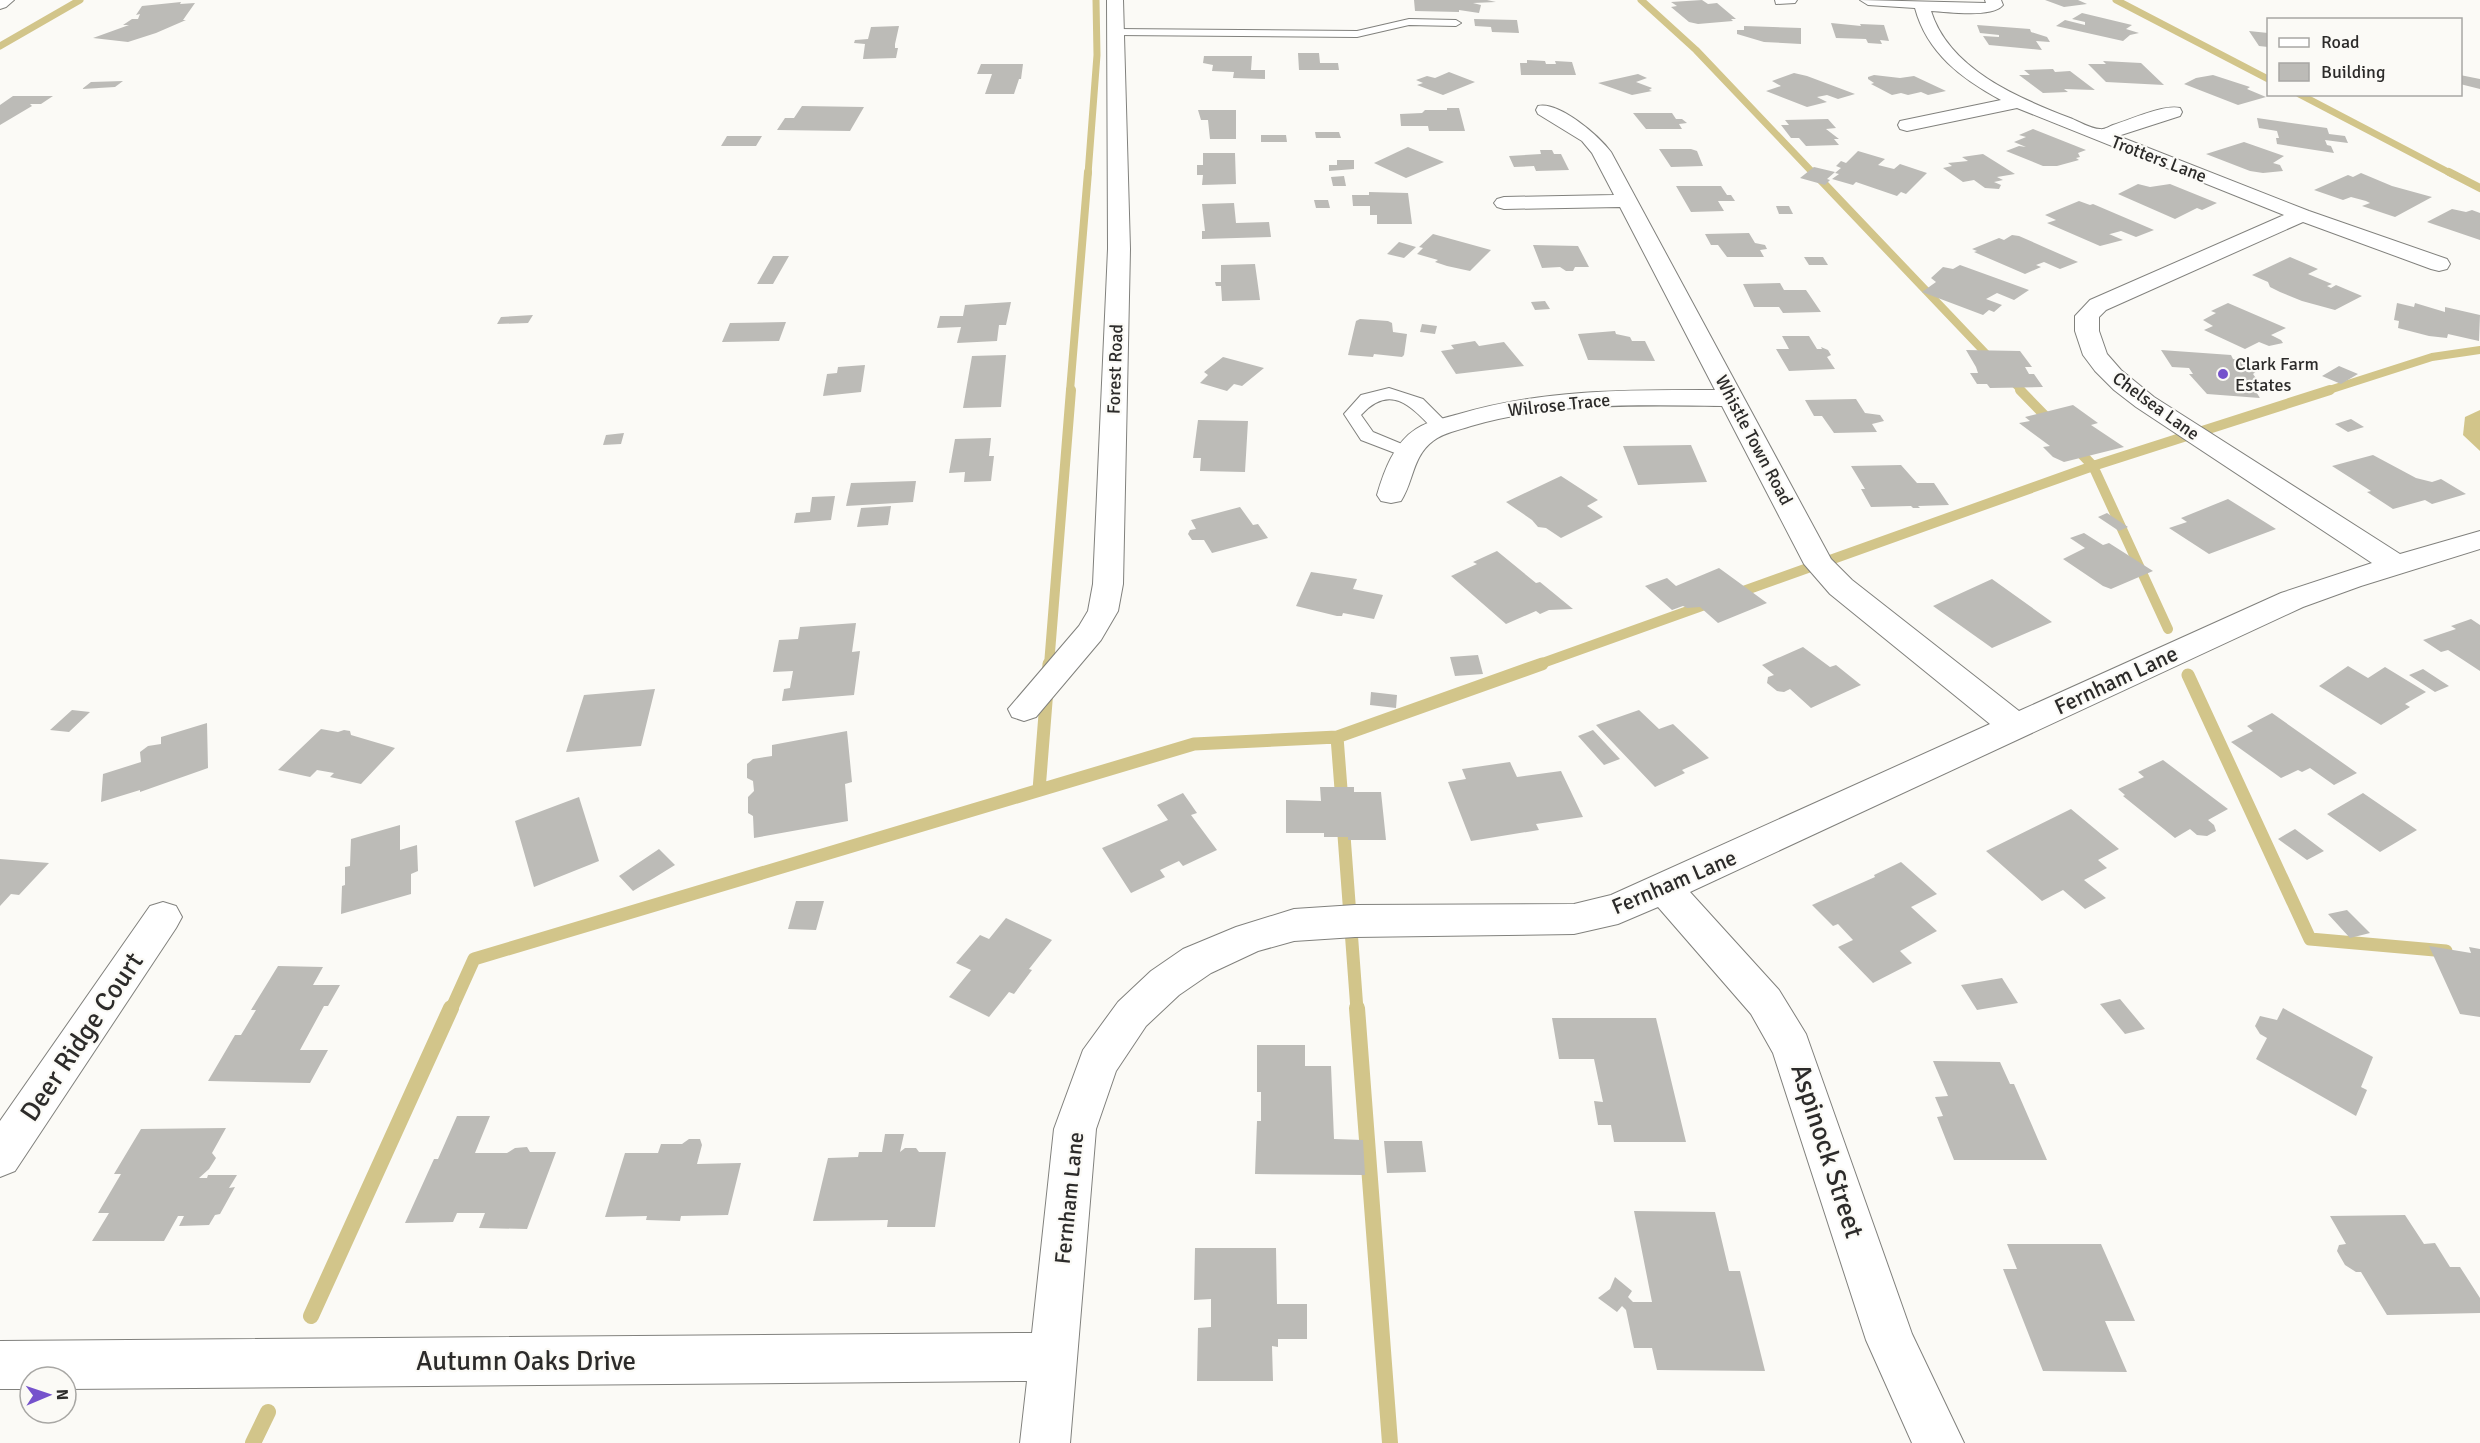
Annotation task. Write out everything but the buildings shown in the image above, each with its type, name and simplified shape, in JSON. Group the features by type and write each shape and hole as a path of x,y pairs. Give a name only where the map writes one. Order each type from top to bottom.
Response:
{"street":[{"path":"0,4 6,0"},
{"name":"Forest Road","path":"1024,709 1089,633 1102,611 1108,584 1119,249 1115,0"},
{"path":"1782,1 1789,0"},
{"path":"1868,0 1991,8 1995,5 1993,0"},
{"name":"Trotters Lane","path":"1921,3 1931,33 1944,50 1980,81 2019,102 2099,136 2302,215 2439,264"},
{"path":"1907,125 2019,102"},
{"name":"Whistle Town Road","path":"1545,110 1589,137 1601,152 1819,564 1841,587 2016,727"},
{"path":"2099,136 2173,112"},
{"path":"1504,203 1628,201"},
{"name":"Chelsea Lane","path":"2302,215 2098,305 2087,316 2085,333 2091,351 2111,374 2145,402 2396,566"},
{"name":"Wilrose Trace","path":"1391,495 1397,466 1422,437 1466,419 1521,406 1568,401 1732,398"},
{"name":"Fernham Lane","path":"1045,1443 1075,1129 1098,1063 1132,1014 1165,983 1197,961 1249,938 1294,925 1355,921 1575,919 1618,909 1665,890 2292,600 2480,540"},
{"name":"Aspinock Street","path":"1665,890 1765,1002 1792,1047 1890,1340 1917,1402 1939,1443"},
{"name":"Deer Ridge Court","path":"0,1157 163,917"},
{"name":"Autumn Oaks Drive","path":"0,1365 1053,1357"}],"lane":[{"path":"1116,36 1357,34 1409,22 1456,23"},
{"path":"1116,36 1268,40 1298,46"},
{"path":"1408,453 1367,436 1352,414 1366,398 1389,393 1417,402 1442,428"}],"shaded area":[{"path":"2480,410 2480,451 2463,435 2465,417"}],"waterway":[{"path":"0,46 80,0"},
{"path":"1088,174 1097,55 1096,0"},
{"path":"1641,0 1696,50 1814,174"},
{"path":"2116,0 2267,78"},
{"path":"2303,96 2452,174"},
{"path":"1070,391 1088,172"},
{"path":"1813,172 1994,362"},
{"path":"2449,172 2480,188"},
{"path":"2326,391 2432,357 2480,350"},
{"path":"2008,377 2022,391"},
{"path":"1049,665 1071,390"},
{"path":"2020,390 2052,423"},
{"path":"2093,466 2330,390"},
{"path":"2074,446 2093,466"},
{"path":"1735,594 2093,466"},
{"path":"2093,466 2168,629"},
{"path":"1537,665 1713,602"},
{"path":"1039,790 1049,664"},
{"path":"1337,737 1542,664"},
{"path":"2188,675 2310,939 2446,951"},
{"path":"451,1010 474,959 1194,744 1337,737"},
{"path":"1337,737 1342,802"},
{"path":"1343,822 1357,1010"},
{"path":"311,1316 451,1008"},
{"path":"1357,1008 1390,1443"},
{"path":"253,1443 268,1412"}],"place":[{"name":"Clark Farm Estates","path":"2223,374"}]}
